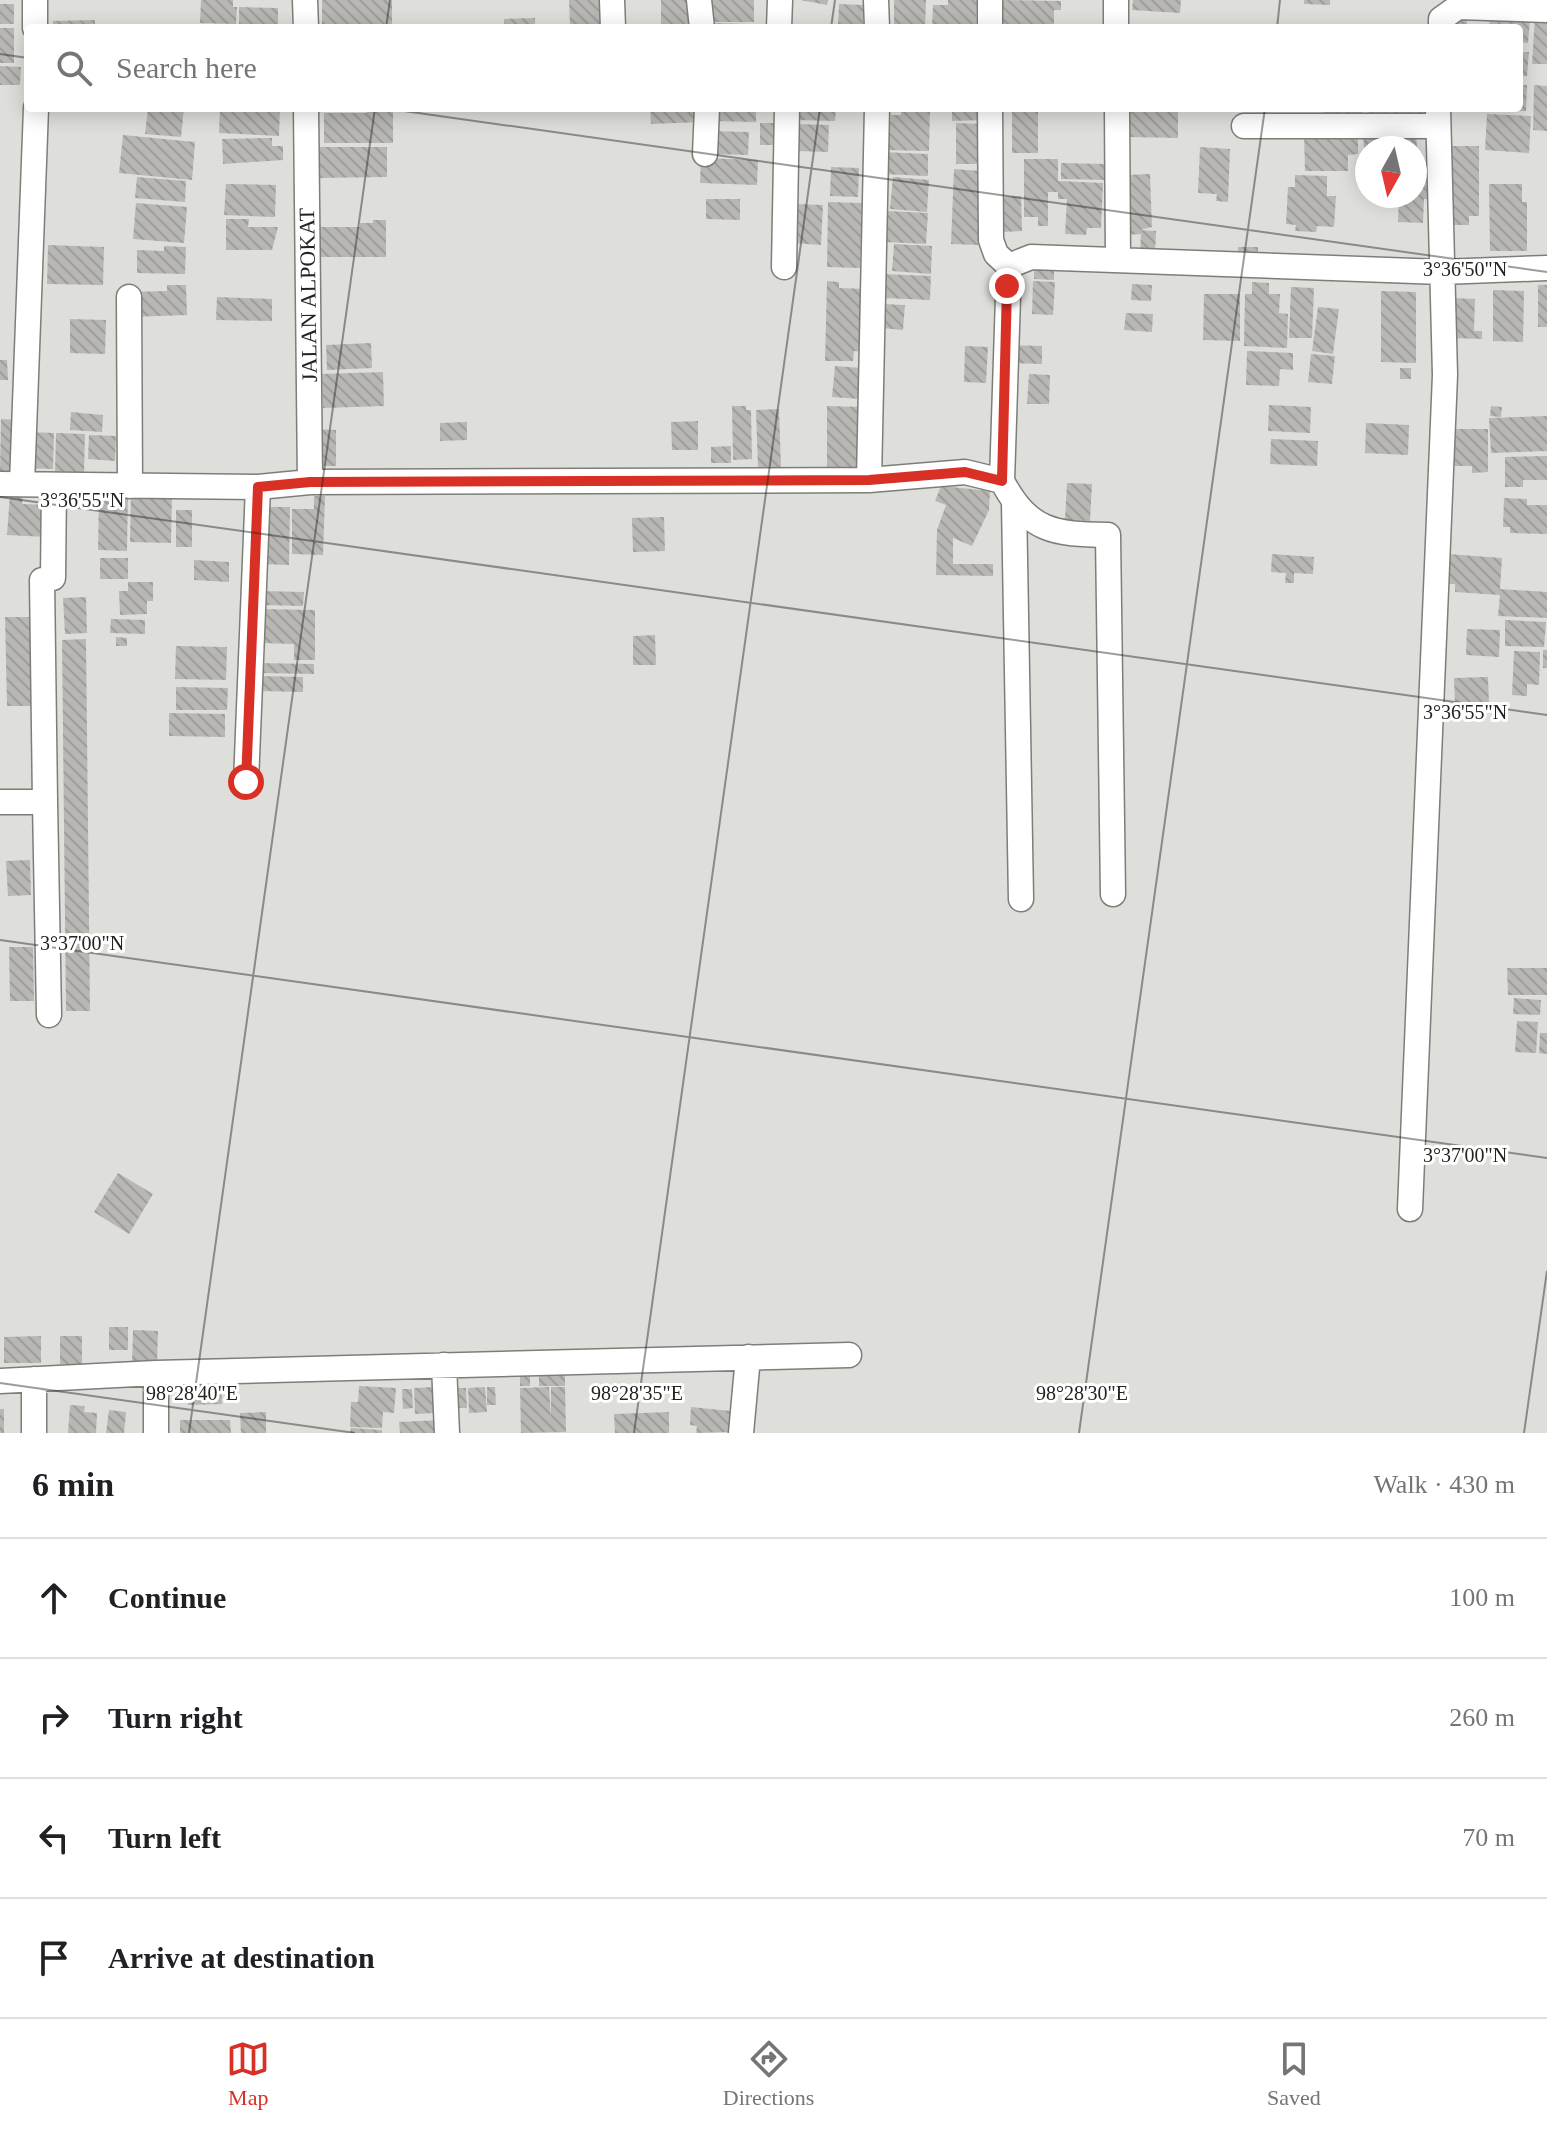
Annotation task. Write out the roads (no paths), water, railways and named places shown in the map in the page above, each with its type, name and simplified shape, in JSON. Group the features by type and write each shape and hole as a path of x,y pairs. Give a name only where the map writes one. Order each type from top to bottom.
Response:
{"street":[{"path":"35,0 35,24"},
{"path":"305,0 306,24"},
{"path":"612,0 613,24"},
{"path":"699,0 702,24"},
{"path":"779,24 780,0"},
{"path":"876,0 877,24"},
{"path":"990,0 990,24"},
{"path":"1116,0 1116,24"},
{"path":"1441,24 1441,19 1458,7 1547,10"},
{"path":"36,112 11,484 258,487 310,482 869,480 965,472 1008,491 1038,526 1066,534 1108,535 1113,894"},
{"name":"JALAN ALPOKAT","path":"306,112 310,482"},
{"path":"705,154 707,112"},
{"path":"784,267 787,112"},
{"path":"869,480 877,112"},
{"path":"990,112 991,240 996,254 1009,266 1008,491 1021,899"},
{"path":"1117,112 1118,260"},
{"path":"1244,126 1437,117 1445,375 1410,1209"},
{"path":"1009,266 1031,257 1442,272 1547,268"},
{"path":"129,297 130,486"},
{"path":"49,1015 42,580 53,578 54,485"},
{"path":"246,782 258,487"},
{"path":"0,802 45,802"},
{"path":"0,1381 156,1373 849,1355"},
{"path":"741,1433 748,1357"},
{"path":"444,1365 447,1433"},
{"path":"156,1373 156,1433"},
{"path":"34,1379 34,1433"}]}
